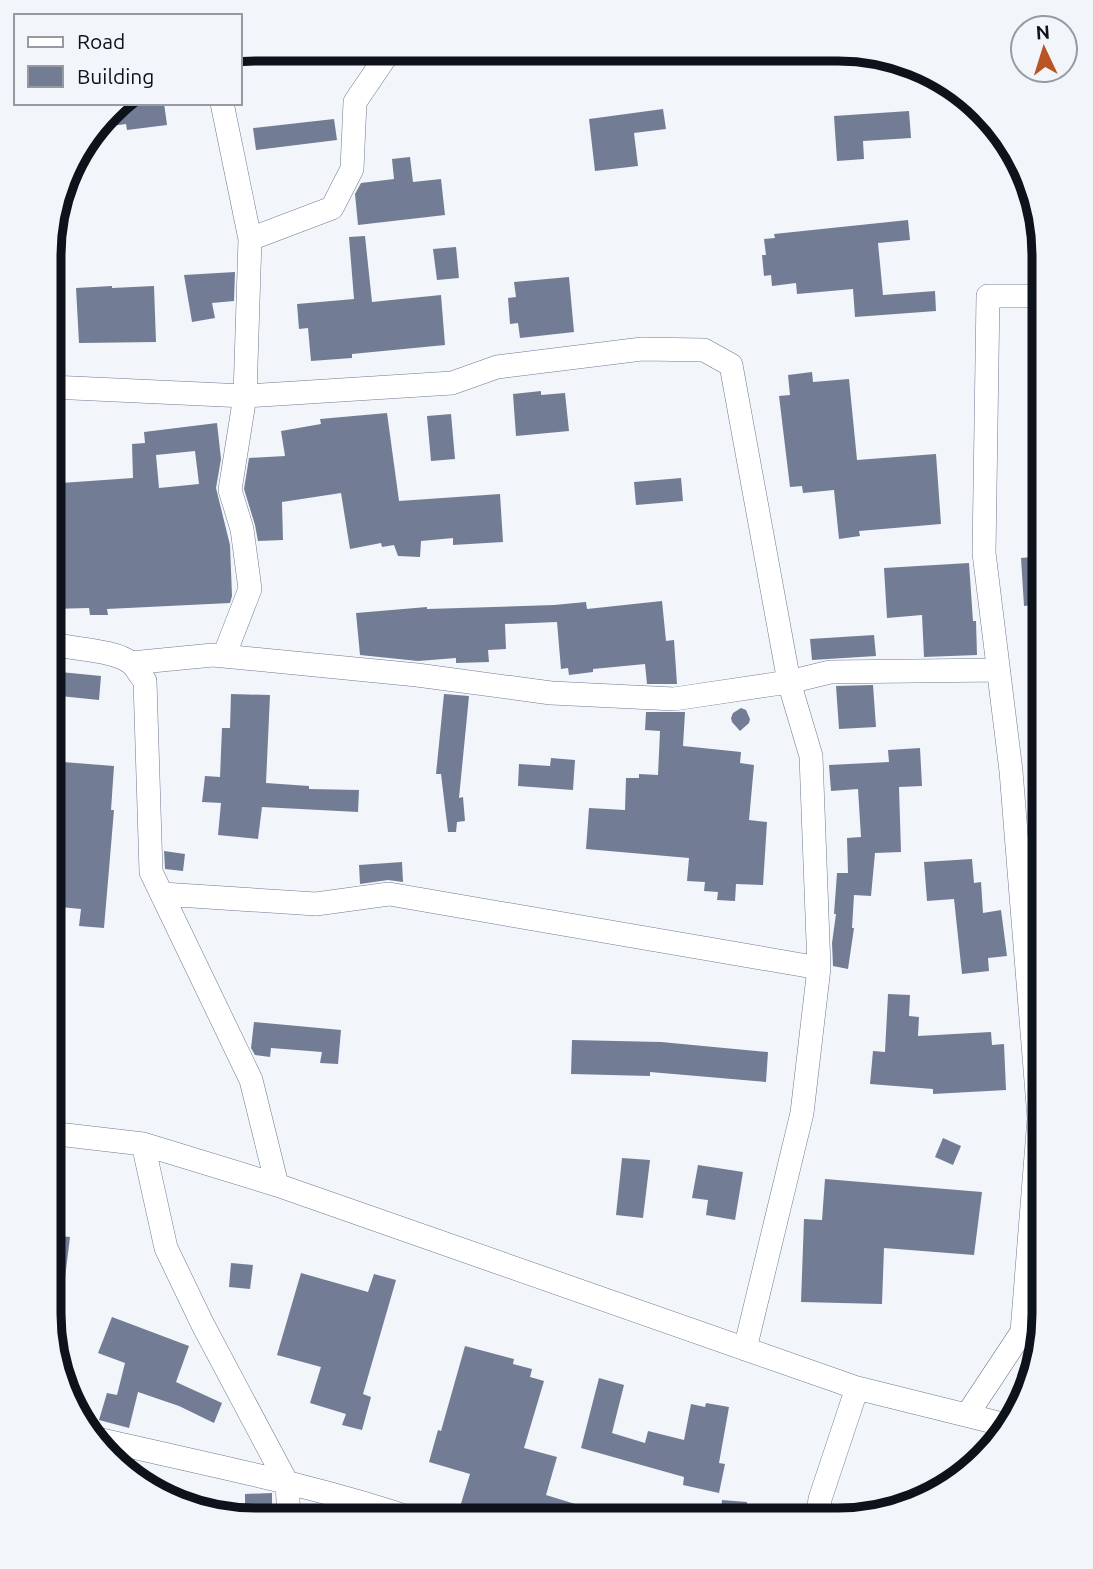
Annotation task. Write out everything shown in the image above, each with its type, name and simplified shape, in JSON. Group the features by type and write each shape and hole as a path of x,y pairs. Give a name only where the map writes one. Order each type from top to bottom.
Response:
{"street":[{"path":"250,239 332,208 352,170 355,102 382,62"},
{"path":"222,105 250,239 245,396 230,491 242,529 250,589 224,656"},
{"path":"1031,1022 1011,771 985,553 988,296 1032,296"},
{"path":"61,387 245,396 452,383 497,367 642,349 704,351 731,365 789,682 811,756 818,968 802,1113 746,1349"},
{"path":"61,647 98,651 131,663 224,656 417,675 551,693 674,699 789,682 830,672 998,670"},
{"path":"131,663 145,681 151,872 251,1080 277,1185"},
{"path":"162,894 316,904 389,894 818,968"},
{"path":"61,1134 144,1144 277,1185 857,1388 998,1423"},
{"path":"144,1144 166,1248 203,1325 287,1483 288,1508"},
{"path":"967,1415 1022,1332 1031,1217"},
{"path":"819,1508 857,1388"},
{"path":"109,1441 383,1508"}],"building":[{"path":"133,105 164,105 167,125 127,130 126,124 110,126"},
{"path":"663,109 666,129 634,133 638,166 595,171 589,119"},
{"path":"909,111 911,138 863,141 864,159 837,161 834,116"},
{"path":"334,119 337,140 256,150 253,128"},
{"path":"410,157 413,182 441,179 445,215 358,225 355,194 361,183 394,179 392,159"},
{"path":"908,220 910,240 878,243 883,295 935,291 936,311 855,317 853,289 797,294 796,283 772,286 771,275 764,276 764,239 775,238 774,234"},
{"path":"365,236 372,302 441,295 445,345 311,361 308,328 299,329 297,304 354,299 349,237"},
{"path":"456,247 459,278 437,280 433,249"},
{"path":"235,272 234,301 212,303 215,318 192,322 184,275"},
{"path":"569,277 574,332 520,338 518,323 510,324 508,298 516,297 514,282"},
{"path":"154,286 156,342 79,343 76,288"},
{"path":"812,372 813,382 849,379 857,460 936,454 941,524 859,531 860,536 839,539 834,490 803,493 802,486 790,487 779,396 790,395 788,375"},
{"path":"541,391 541,395 565,393 569,431 516,436 513,394"},
{"path":"387,413 399,501 500,494 503,542 453,545 453,538 421,541 420,557 398,556 394,545 382,547 381,543 350,549 341,493 282,502 283,540 258,541 244,489 249,458 285,456 281,431 321,424 320,419"},
{"path":"451,414 455,459 431,461 427,416"},
{"path":"217,423 221,459 216,488 230,545 230,603 107,609 108,615 90,615 89,608 61,609 61,483 133,478 132,444 145,443 144,432","holes":["195,451 199,484 159,488 156,455"]},
{"path":"681,478 683,501 636,505 634,482"},
{"path":"1032,557 1032,605 1024,606 1021,558"},
{"path":"969,563 977,655 924,657 922,615 887,618 884,568"},
{"path":"662,601 666,641 674,640 677,684 647,684 645,664 593,669 593,672 569,675 568,668 561,669 557,622 505,624 506,649 488,650 489,662 456,663 456,658 418,661 360,655 356,613 427,607 586,602 587,609"},
{"path":"874,635 876,656 812,660 810,639"},
{"path":"61,672 101,676 99,700 61,696"},
{"path":"873,685 876,727 839,729 836,686"},
{"path":"231,694 270,695 266,783 309,786 309,789 359,790 358,812 262,807 258,839 218,835 221,803 202,802 205,776 220,777 222,728 230,728"},
{"path":"444,694 469,696 459,798 463,797 465,821 457,822 456,832 448,832 441,774 436,774"},
{"path":"741,708 746,710 750,719 740,731 731,718 733,713"},
{"path":"646,712 685,712 683,746 741,752 740,763 754,765 749,820 767,822 763,885 736,884 735,901 717,900 718,892 704,891 705,882 687,881 689,858 586,849 589,808 625,810 626,778 639,778 639,774 658,775 660,731 645,730"},
{"path":"920,748 922,786 899,787 901,852 875,853 871,896 854,895 854,928 848,969 833,966 837,873 848,873 847,838 861,837 858,789 831,791 829,765 889,762 888,750"},
{"path":"551,758 575,760 573,790 518,786 519,764 550,766"},
{"path":"61,762 114,766 111,810 114,810 104,928 79,926 81,909 61,907"},
{"path":"164,851 185,854 183,871 165,869"},
{"path":"972,859 974,883 981,882 983,913 1001,910 1007,956 988,958 989,971 962,974 954,899 927,901 924,862"},
{"path":"402,862 403,882 388,880 360,884 359,865"},
{"path":"888,994 910,995 909,1016 919,1017 918,1036 991,1032 992,1045 1004,1044 1006,1090 933,1094 933,1089 870,1084 873,1051 885,1052"},
{"path":"254,1022 341,1030 338,1064 320,1063 322,1052 271,1048 270,1057 255,1055 251,1048"},
{"path":"572,1040 661,1042 768,1052 766,1082 650,1072 650,1076 571,1074"},
{"path":"943,1138 961,1146 953,1165 935,1157"},
{"path":"622,1158 650,1160 643,1218 616,1215"},
{"path":"698,1165 743,1172 735,1220 706,1215 708,1200 692,1198"},
{"path":"825,1179 982,1192 974,1255 884,1248 882,1304 801,1302 804,1219 822,1220"},
{"path":"61,1236 70,1237 65,1278 61,1278"},
{"path":"231,1263 253,1265 250,1289 229,1287"},
{"path":"301,1273 368,1292 374,1274 396,1280 363,1394 371,1397 362,1430 342,1425 346,1414 310,1403 321,1367 277,1355"},
{"path":"112,1317 189,1346 176,1382 222,1403 214,1423 179,1406 138,1392 129,1428 99,1420 107,1393 117,1395 125,1363 98,1353"},
{"path":"465,1346 514,1359 513,1364 532,1369 530,1377 544,1381 524,1448 557,1457 546,1495 588,1508 460,1508 470,1474 429,1462 438,1430 441,1431"},
{"path":"599,1378 624,1385 612,1433 645,1443 648,1431 684,1440 691,1404 705,1407 706,1403 729,1407 719,1463 725,1464 719,1493 683,1485 684,1477 581,1448"},
{"path":"272,1493 272,1508 245,1507 245,1494"},
{"path":"722,1500 747,1502 746,1508 721,1508"}]}
